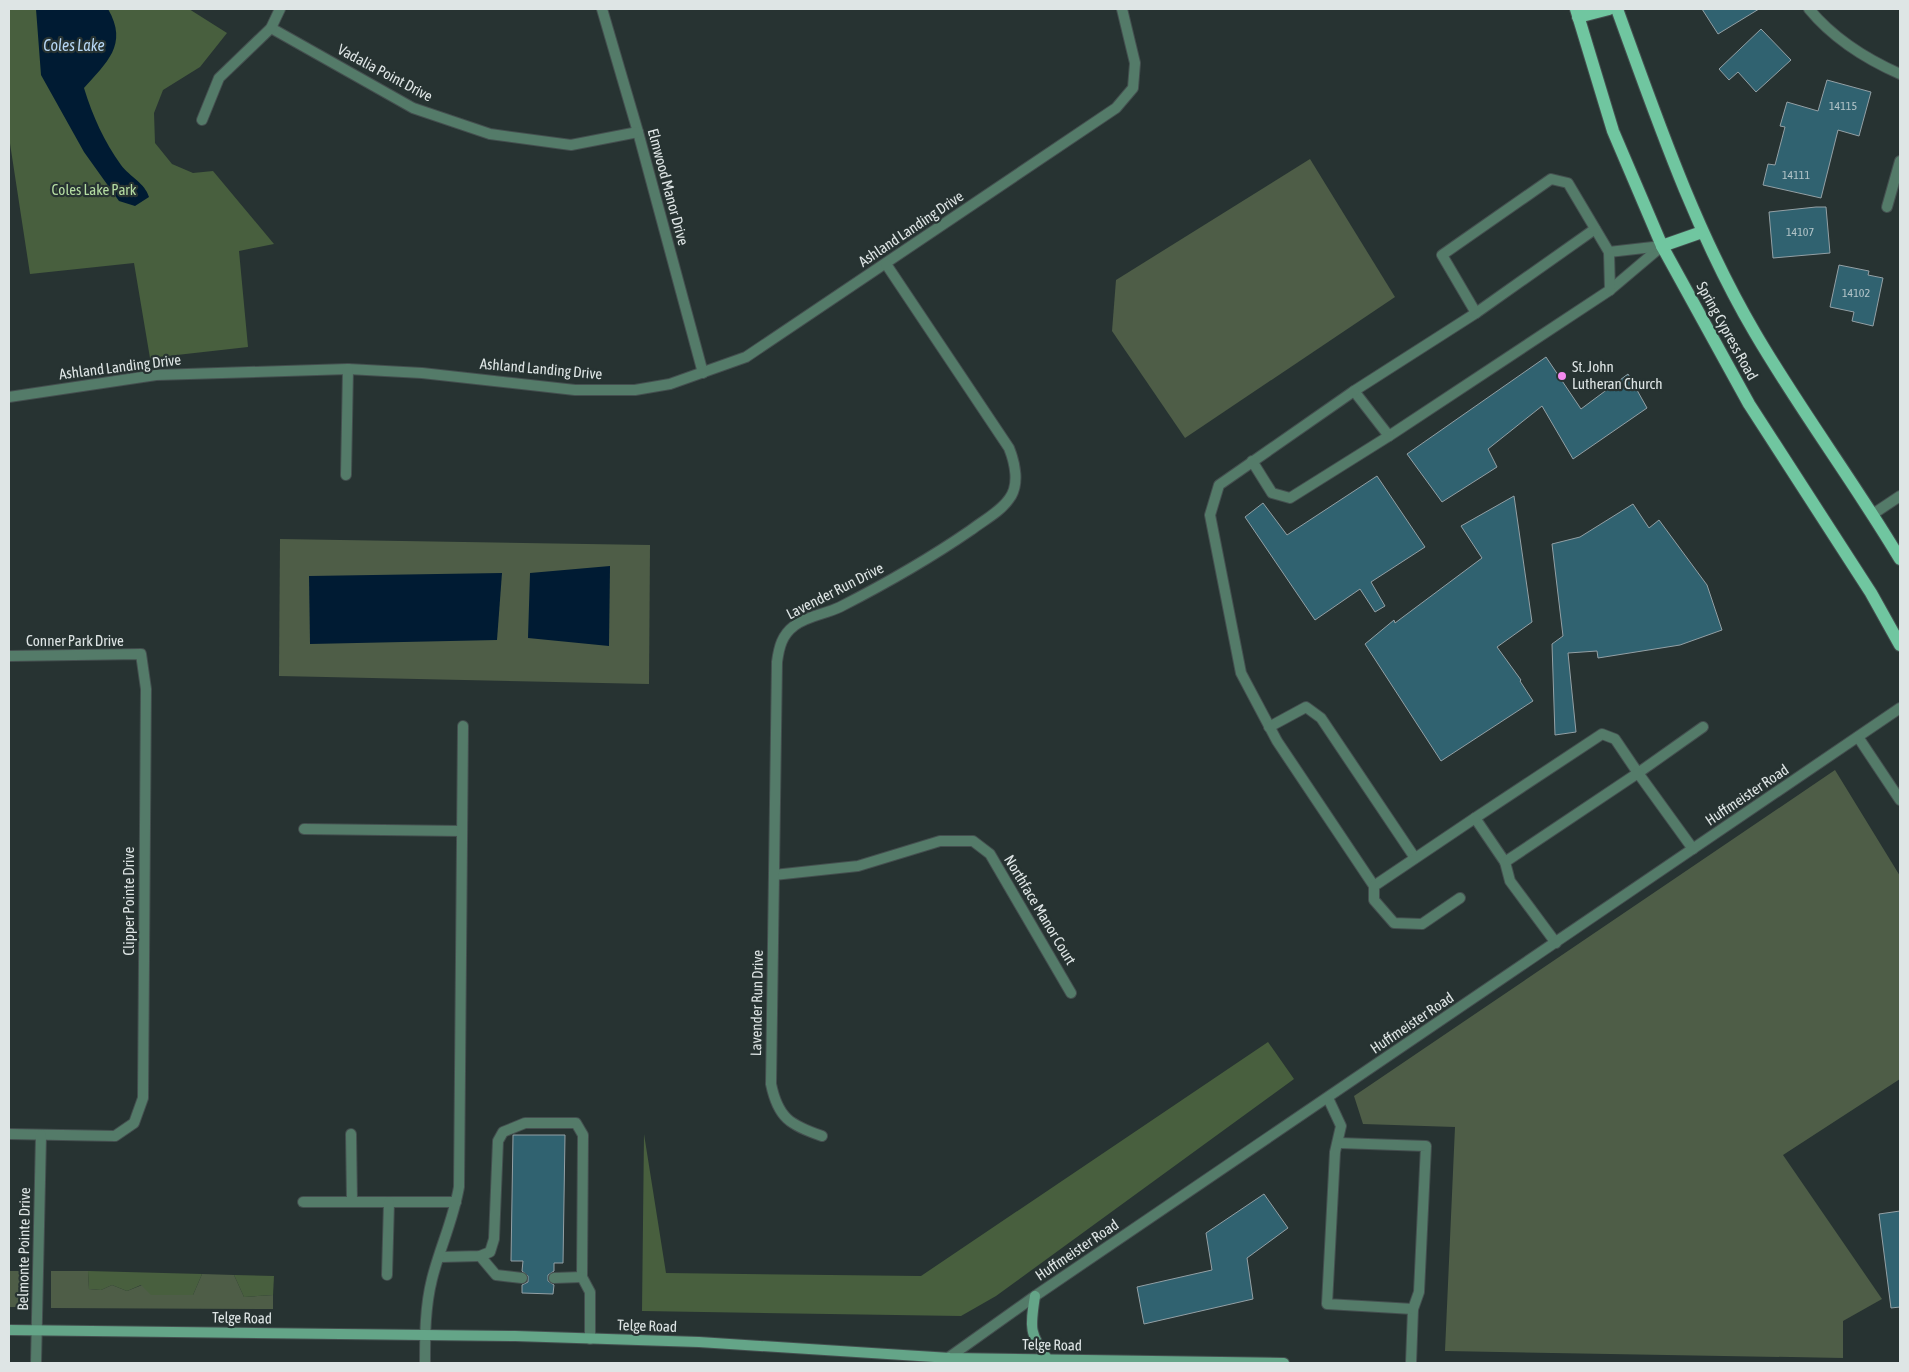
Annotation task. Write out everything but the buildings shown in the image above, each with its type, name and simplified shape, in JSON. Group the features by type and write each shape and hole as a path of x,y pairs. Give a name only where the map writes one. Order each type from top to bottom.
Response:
{"main road":[{"path":"1577,13 1609,9"},
{"name":"Spring Cypress Road","path":"1617,9 1656,118 1702,232 1755,333 1873,514 1900,559"},
{"name":"Spring Cypress Road","path":"1577,13 1613,131 1662,246 1749,404 1871,593 1900,645"},
{"path":"1662,246 1702,232"},
{"path":"1035,1296 1031,1324 1034,1339 1048,1360"},
{"name":"Telge Road","path":"9,1330 590,1339 699,1342 945,1360 1284,1363"}],"street":[{"path":"202,120 219,78 271,28 280,9"},
{"name":"Elmwood Manor Drive","path":"602,9 638,132 703,373"},
{"name":"Ashland Landing Drive","path":"9,397 156,375 348,369 422,373 575,390 635,390 670,384 703,373 746,357 1116,108 1133,88 1135,64 1122,9"},
{"path":"1809,9 1837,38 1861,54 1900,74"},
{"name":"Vadalia Point Drive","path":"271,28 413,108 490,134 571,145 638,132"},
{"path":"1887,207 1900,161"},
{"path":"1476,313 1442,255 1551,179 1568,184 1609,252 1610,290"},
{"path":"1460,898 1422,924 1394,923 1374,900 1374,886 1269,727 1241,673 1210,515 1218,484 1354,391 1476,313 1595,229"},
{"path":"1609,252 1662,246"},
{"path":"1252,461 1272,493 1290,498 1389,436 1610,290 1662,246"},
{"name":"Lavender Run Drive","path":"822,1136 800,1128 783,1117 774,1098 771,1084 776,662 780,645 786,633 796,624 838,608 944,548 998,511 1011,498 1014,485 1014,460 1009,448 886,264"},
{"path":"346,475 348,369"},
{"path":"1354,391 1389,436"},
{"path":"1873,514 1900,496"},
{"name":"Conner Park Drive","path":"9,656 112,657 141,654"},
{"name":"Clipper Pointe Drive","path":"41,1135 114,1136 134,1123 143,1098 146,689 141,654"},
{"path":"1269,727 1306,707 1321,718 1415,858"},
{"name":"Huffmeister Road","path":"945,1360 1035,1296 1900,708"},
{"path":"425,1363 426,1307 432,1279 453,1219 459,1187 463,726"},
{"path":"1505,862 1703,727"},
{"path":"1374,886 1602,734 1615,739 1693,849"},
{"path":"1858,737 1900,800"},
{"path":"1475,818 1505,862 1510,881 1556,943"},
{"path":"304,829 462,831"},
{"name":"Northface Manor Court","path":"774,875 858,866 940,841 973,841 990,854 1072,992"},
{"path":"1328,1098 1341,1126 1339,1143 1335,1152 1327,1304 1413,1309"},
{"path":"440,1257 480,1256 490,1252 494,1239 498,1141 503,1132 525,1123 576,1123 583,1134 582,1277 590,1292 590,1339"},
{"path":"9,1134 41,1135"},
{"path":"352,1134 352,1202"},
{"name":"Belmonte Pointe Drive","path":"36,1363 41,1135"},
{"path":"1339,1143 1426,1146 1419,1292 1413,1309 1410,1363"},
{"path":"303,1202 456,1202"},
{"path":"387,1275 389,1202"},
{"path":"480,1256 496,1275 522,1278"},
{"path":"554,1278 582,1277"}],"green space":[{"name":"Coles Lake Park","path":"9,9 189,9 227,33 200,67 163,90 154,113 155,143 172,164 193,173 213,171 274,244 239,251 248,347 150,358 134,263 30,274 9,137"},
{"path":"1310,159 1395,297 1185,438 1112,331 1116,280"},
{"path":"280,539 650,545 649,684 279,676"},
{"path":"1835,770 1900,876 1900,1079 1783,1155 1882,1299 1843,1321 1843,1358 1445,1351 1455,1127 1363,1124 1354,1096"},
{"path":"1268,1042 1294,1079 996,1296 961,1316 642,1311 644,1134 666,1273 921,1276"},
{"path":"9,1271 28,1271 28,1298 25,1307 9,1307"},
{"path":"51,1271 88,1271 89,1289 101,1290 112,1285 127,1291 142,1285 193,1295 202,1274 234,1275 244,1297 273,1295 273,1309 51,1308"},
{"path":"88,1271 202,1274 193,1295 151,1295 141,1285 127,1291 112,1285 101,1290 89,1289"},
{"path":"234,1275 274,1276 273,1295 244,1297"}],"water":[{"name":"Coles Lake","path":"36,9 108,9 114,22 116,33 112,53 107,62 84,88 95,119 109,147 121,165 147,192 149,197 135,206 119,201 84,152 41,75"},
{"path":"610,566 609,646 528,638 530,573"},
{"path":"502,573 497,640 310,644 309,576"}],"place":[{"name":"St. John Lutheran Church","path":"1562,376"}]}
